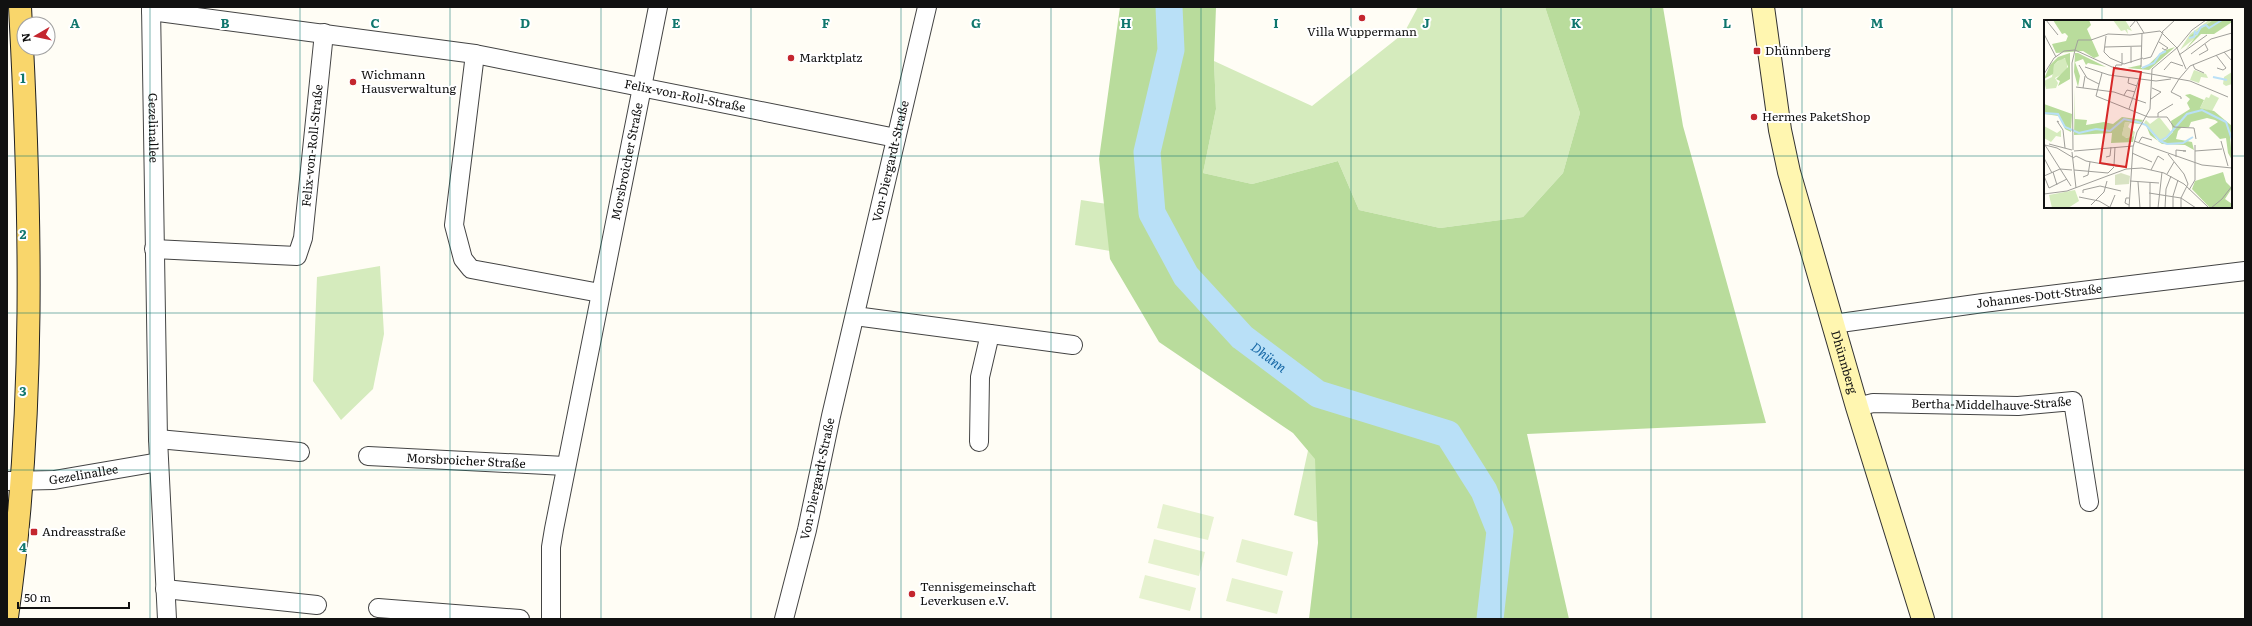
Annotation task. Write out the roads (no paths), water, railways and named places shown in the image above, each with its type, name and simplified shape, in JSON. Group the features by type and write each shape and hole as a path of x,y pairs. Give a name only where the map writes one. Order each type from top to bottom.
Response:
{"main road":[{"path":"7,617 14,481 28,377 26,132 20,7"}],"street":[{"name":"Morsbroicher Straße","path":"552,619 551,547 565,466 658,7"},
{"name":"Von-Diergardt-Straße","path":"784,619 807,530 927,7"},
{"name":"Dhünnberg","path":"1763,7 1786,158 1857,408 1923,619"},
{"name":"Gezelinallee","path":"151,9 158,439 167,619"},
{"name":"Felix-von-Roll-Straße","path":"151,9 475,54 642,89 896,138"},
{"name":"Felix-von-Roll-Straße","path":"154,248 297,256 303,238 324,34"},
{"path":"475,54 454,225 463,259 471,269 600,293"},
{"name":"Johannes-Dott-Straße","path":"1833,324 1983,303 2245,271"},
{"path":"855,316 1073,345"},
{"path":"979,442 980,377 990,334"},
{"name":"Bertha-Middelhauve-Straße","path":"1857,408 1873,403 2018,406 2072,401 2089,502"},
{"path":"158,439 300,452"},
{"name":"Morsbroicher Straße","path":"368,456 565,466"},
{"name":"Gezelinallee","path":"14,481 54,480 159,462"},
{"path":"165,589 317,604"},
{"path":"378,608 520,619"}],"waterway":[{"name":"Dhünn","path":"1169,7 1171,50 1147,152 1152,213 1186,276 1242,337 1318,394 1448,434 1484,491 1500,531 1490,619"}],"place":[{"name":"Villa Wuppermann","path":"1362,18"},
{"name":"Dhünnberg","path":"1757,51"},
{"name":"Marktplatz","path":"791,58"},
{"name":"Wichmann Hausverwaltung","path":"353,82"},
{"name":"Hermes PaketShop","path":"1754,117"},
{"name":"Andreasstraße","path":"34,532"},
{"name":"Tennisgemeinschaft Leverkusen e.V.","path":"912,594"}]}
